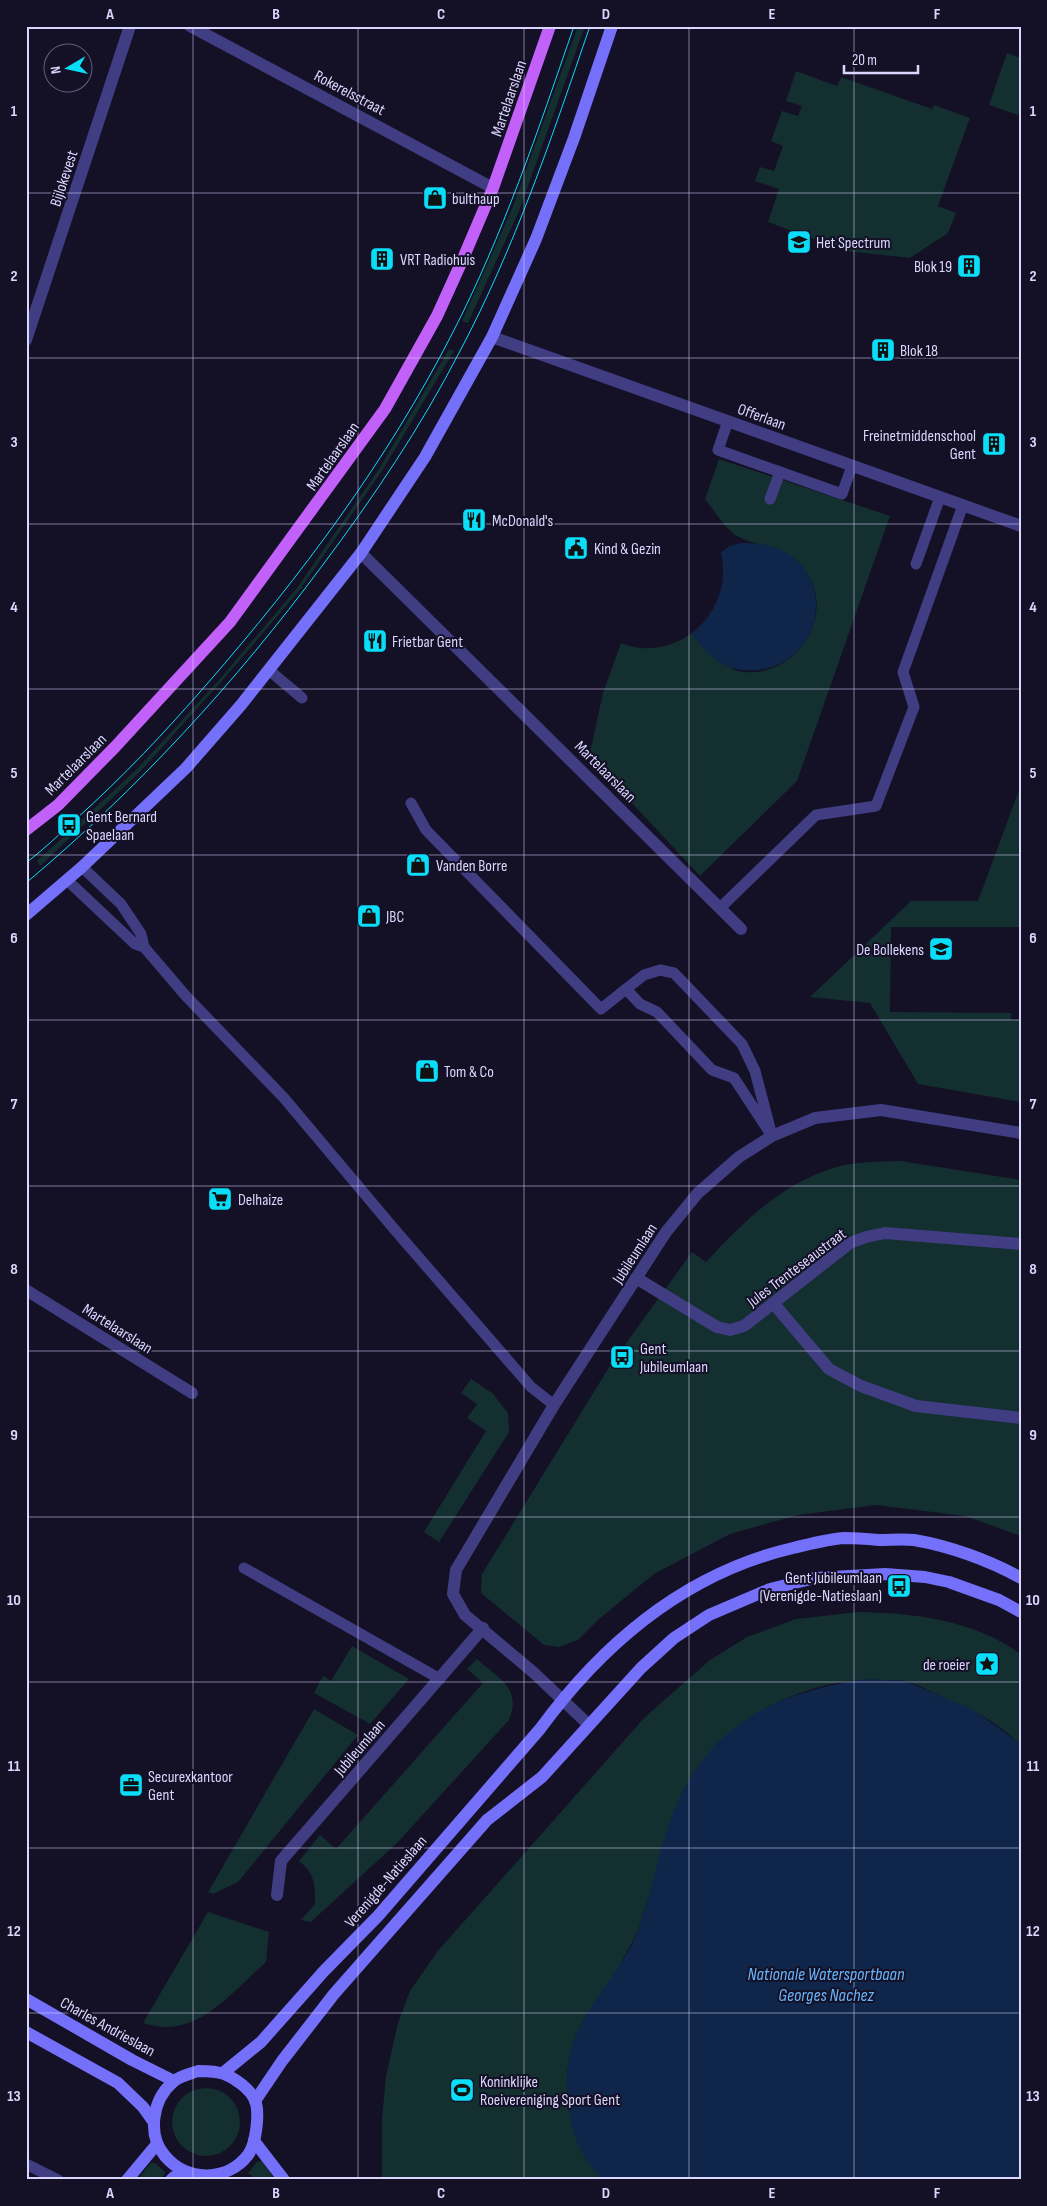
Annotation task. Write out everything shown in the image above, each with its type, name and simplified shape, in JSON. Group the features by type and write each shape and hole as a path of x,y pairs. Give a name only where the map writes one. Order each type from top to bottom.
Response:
{"main road":[{"name":"Martelaarslaan","path":"26,830 58,805 115,747 230,622 334,482 385,409 437,316 493,188 550,26"}],"street":[{"name":"Bijlokevest","path":"26,340 130,26"},
{"name":"Rokerelsstraat","path":"190,26 493,188"},
{"path":"26,915 82,867 186,768 270,670 361,553 425,457 492,337 536,239 571,147 612,26"},
{"name":"Offerlaan","path":"492,337 1021,526"},
{"name":"Martelaarslaan","path":"361,553 741,929"},
{"name":"Jubileumlaan","path":"561,1700 533,1672 483,1628 465,1615 453,1594 456,1570 554,1405 666,1232 698,1193 739,1157 772,1136 816,1118 881,1110 1021,1133"},
{"name":"Jules Trenteseaustraat","path":"636,1278 717,1327 730,1330 744,1326 850,1243 866,1236 886,1233 1021,1244"},
{"name":"Martelaarslaan","path":"26,1290 192,1393"},
{"path":"774,1304 829,1369 861,1386 916,1406 1021,1418"},
{"name":"Verenigde-Natieslaan","path":"222,2073 262,2042 324,1971 378,1916 540,1729 561,1700 605,1653 654,1611 693,1586 726,1569 760,1556 844,1538 913,1540 956,1552 1021,1578"},
{"path":"171,2180 174,2177 216,2175 235,2168 249,2154 257,2133 255,2100 282,2061 334,1994 487,1820 542,1777 641,1668 674,1638 709,1615 770,1589 814,1578 885,1574 919,1576 972,1589 999,1600 1021,1612"},
{"name":"Jubileumlaan","path":"277,1895 281,1862 483,1628"},
{"path":"561,1700 589,1725"},
{"name":"Charles Andrieslaan","path":"26,1999 132,2060 174,2081"},
{"path":"26,2032 118,2083 143,2107 153,2121"},
{"path":"196,2175 173,2165 157,2144 153,2121 159,2099 174,2081 198,2071 222,2073 237,2080 255,2100"},
{"path":"254,2141 284,2180"},
{"path":"127,2180 157,2144"},
{"path":"223,2172 234,2180"}],"lane":[{"path":"728,421 718,450 842,494 852,466"},
{"path":"770,499 780,472"},
{"path":"916,564 940,497"},
{"path":"720,908 816,814 876,806 914,707 903,672 963,505"},
{"path":"270,670 302,698"},
{"path":"411,803 426,830 601,1009 644,975 660,970 674,973 742,1044 755,1071 772,1136"},
{"path":"82,867 121,904 142,934 144,946 185,995 284,1098 531,1387 554,1405"},
{"path":"67,880 135,944 144,946"},
{"path":"626,989 640,1004 657,1012 712,1070 734,1078 772,1136"},
{"path":"244,1568 440,1679"},
{"path":"26,2164 58,2180"}],"green space":[{"path":"578,26 585,26 519,211 468,323 462,321 512,209"},
{"path":"1007,53 1021,58 1021,116 989,105"},
{"path":"796,71 837,86 841,77 932,109 934,105 970,118 938,206 956,213 948,233 910,258 846,251 768,222 779,189 755,181 760,167 774,171 783,146 771,141 782,111 798,116 802,106 786,101"},
{"path":"449,349 454,351 382,471 299,591 140,772 40,866 37,861 137,769 219,680 297,588 379,469"},
{"path":"719,459 890,516 797,781 700,876 589,757 603,693 621,643 639,648 658,647 676,642 692,633 697,640 732,669 758,672 776,667 792,657 804,643 813,626 816,608 814,590 806,572 799,563 782,552 737,536 724,524 705,499"},
{"path":"1021,785 1021,927 891,927 890,1012 1011,1013 1011,1020 1021,1020 1021,1102 918,1084 870,1003 810,997 911,901 978,901"},
{"path":"901,1161 1021,1180 1021,1536 965,1516 876,1505 798,1515 730,1534 654,1574 599,1619 578,1640 559,1647 544,1645 481,1593 482,1574 611,1364 692,1252 706,1262 748,1219 764,1206 796,1184 814,1175 849,1164"},
{"path":"471,1379 492,1393 508,1413 509,1432 439,1542 424,1532 486,1431 467,1418 477,1404 461,1393"},
{"path":"858,1612 901,1614 963,1626 1003,1642 1021,1654 1021,1746 998,1726 970,1709 917,1685 900,1680 864,1680 826,1685 790,1697 740,1724 653,1883 638,1931 614,1976 586,2017 573,2043 567,2073 568,2104 598,2174 604,2180 382,2180 382,2119 386,2076 398,2023 410,1991 437,1952 645,1717 710,1660 747,1637 796,1619"},
{"path":"352,1646 409,1679 370,1724 314,1693 323,1676 331,1681"},
{"path":"477,1659 506,1685 510,1692 513,1700 509,1720 397,1843 311,1922 301,1920 315,1904 315,1897 311,1875 299,1861 320,1835 336,1849 483,1683 467,1669"},
{"path":"314,1709 358,1735 238,1882 213,1894 208,1892"},
{"path":"208,1912 269,1932 266,1962 225,2000 195,2020 179,2026 162,2027 143,2023"},
{"path":"199,2088 213,2088 225,2093 235,2103 240,2115 240,2129 235,2141 225,2151 213,2156 199,2156 187,2151 177,2141 172,2129 172,2115 177,2103 187,2093"},
{"path":"262,2161 275,2180 256,2180 248,2173 257,2162"},
{"path":"151,2163 155,2163 165,2172 164,2175 159,2180 137,2180"}],"water":[{"path":"741,543 763,544 785,552 802,566 812,583 816,602 814,621 807,639 795,654 778,665 757,670 736,669 719,662 711,656 692,633 708,616 718,597 723,575 721,552 730,546"},
{"name":"Nationale Watersportbaan Georges Nachez","path":"863,1679 905,1681 972,1709 1021,1746 1021,2180 604,2180 586,2160 572,2126 567,2090 570,2052 587,2014 624,1958 639,1928 663,1843 678,1801 700,1763 734,1728 753,1715 773,1704 794,1696 816,1689"}],"tram line":[{"path":"26,863 111,787 192,702 276,602 371,472 427,381 488,259 519,182 574,26"},
{"path":"26,883 146,772 220,693 255,652 322,566 396,462 445,379 480,312 498,272 547,150 590,26"}],"place":[{"name":"bulthaup","path":"435,198"},
{"name":"Het Spectrum","path":"799,242"},
{"name":"VRT Radiohuis","path":"382,259"},
{"name":"Blok 19","path":"969,266"},
{"name":"Blok 18","path":"883,350"},
{"name":"Freinetmiddenschool Gent","path":"994,444"},
{"name":"McDonald's","path":"474,520"},
{"name":"Kind & Gezin","path":"576,548"},
{"name":"Frietbar Gent","path":"375,641"},
{"name":"Gent Bernard Spaelaan","path":"69,825"},
{"name":"Vanden Borre","path":"418,865"},
{"name":"JBC","path":"369,916"},
{"name":"De Bollekens","path":"941,949"},
{"name":"Tom & Co","path":"427,1071"},
{"name":"Delhaize","path":"220,1199"},
{"name":"Gent Jubileumlaan","path":"622,1357"},
{"name":"Gent Jubileumlaan (Verenigde-Natieslaan)","path":"899,1586"},
{"name":"de roeier","path":"987,1664"},
{"name":"Securexkantoor Gent","path":"131,1785"},
{"name":"Koninklijke Roeivereniging Sport Gent","path":"462,2090"}]}
